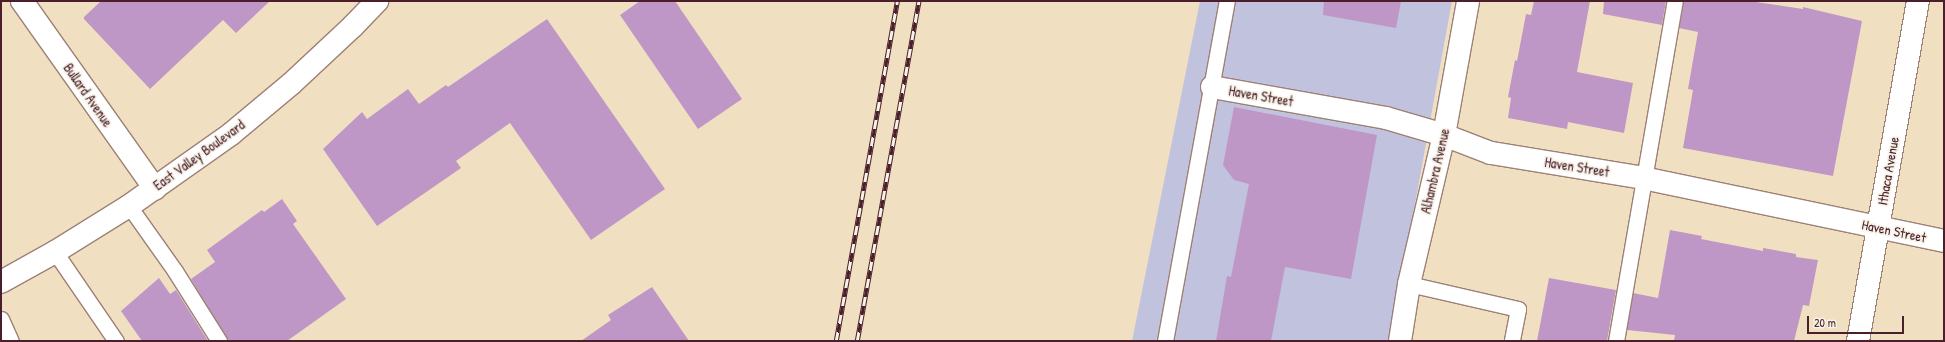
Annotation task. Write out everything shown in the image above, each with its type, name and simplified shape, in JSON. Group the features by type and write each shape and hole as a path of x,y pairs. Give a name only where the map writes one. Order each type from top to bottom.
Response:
{"street":[{"name":"Bullard Avenue","path":"22,1 155,188"},
{"name":"East Valley Boulevard","path":"1,282 55,252 129,206 231,134 290,84 353,26 377,1"},
{"name":"Alhambra Avenue","path":"1400,341 1409,284 1444,135 1468,1"},
{"name":"Ithaca Avenue","path":"1858,341 1918,1"},
{"name":"Haven Street","path":"1212,87 1386,118 1444,135 1491,152 1643,178 1944,241"}],"lane":[{"path":"1165,341 1227,1"},
{"path":"1616,341 1643,178 1675,1"},
{"path":"129,206 175,270 218,341"},
{"path":"55,252 116,341"},
{"path":"1409,284 1518,309 1512,341"},
{"path":"1,319 11,341"}],"shaded area":[{"path":"1200,1 1452,1 1390,341 1132,341"}],"building":[{"path":"101,1 270,1 236,33 223,20 150,89 84,19 84,17"},
{"path":"640,1 675,1 742,99 698,129 620,15"},
{"path":"1324,1 1401,1 1396,28 1323,15"},
{"path":"1534,1 1590,1 1577,72 1633,83 1624,133 1568,122 1567,129 1508,118 1511,98 1508,97 1515,60 1517,61 1526,14 1531,15"},
{"path":"1604,1 1666,1 1662,25 1603,14"},
{"path":"1684,1 1749,1 1803,9 1803,7 1862,21 1833,176 1683,148 1693,90 1688,89 1698,32 1679,28"},
{"path":"547,19 665,189 591,240 510,123 456,161 461,168 377,226 323,149 362,112 367,119 408,89 419,104 446,85 448,87"},
{"path":"1234,107 1377,135 1351,279 1285,267 1271,341 1216,341 1227,276 1231,277 1249,184 1234,180 1223,165"},
{"path":"282,199 297,221 293,224 346,299 287,341 228,341 191,279 215,262 207,250 262,210 264,212"},
{"path":"1670,230 1702,236 1701,239 1763,251 1763,248 1796,254 1796,257 1818,260 1809,306 1803,305 1794,341 1674,341 1675,335 1627,330 1633,293 1658,298"},
{"path":"159,278 170,294 176,290 208,341 142,341 121,311"},
{"path":"1549,278 1616,290 1607,341 1537,341"},
{"path":"652,287 689,341 581,341 611,320 608,315"}],"railway":[{"path":"836,341 897,1"},
{"path":"857,341 919,1"}]}
